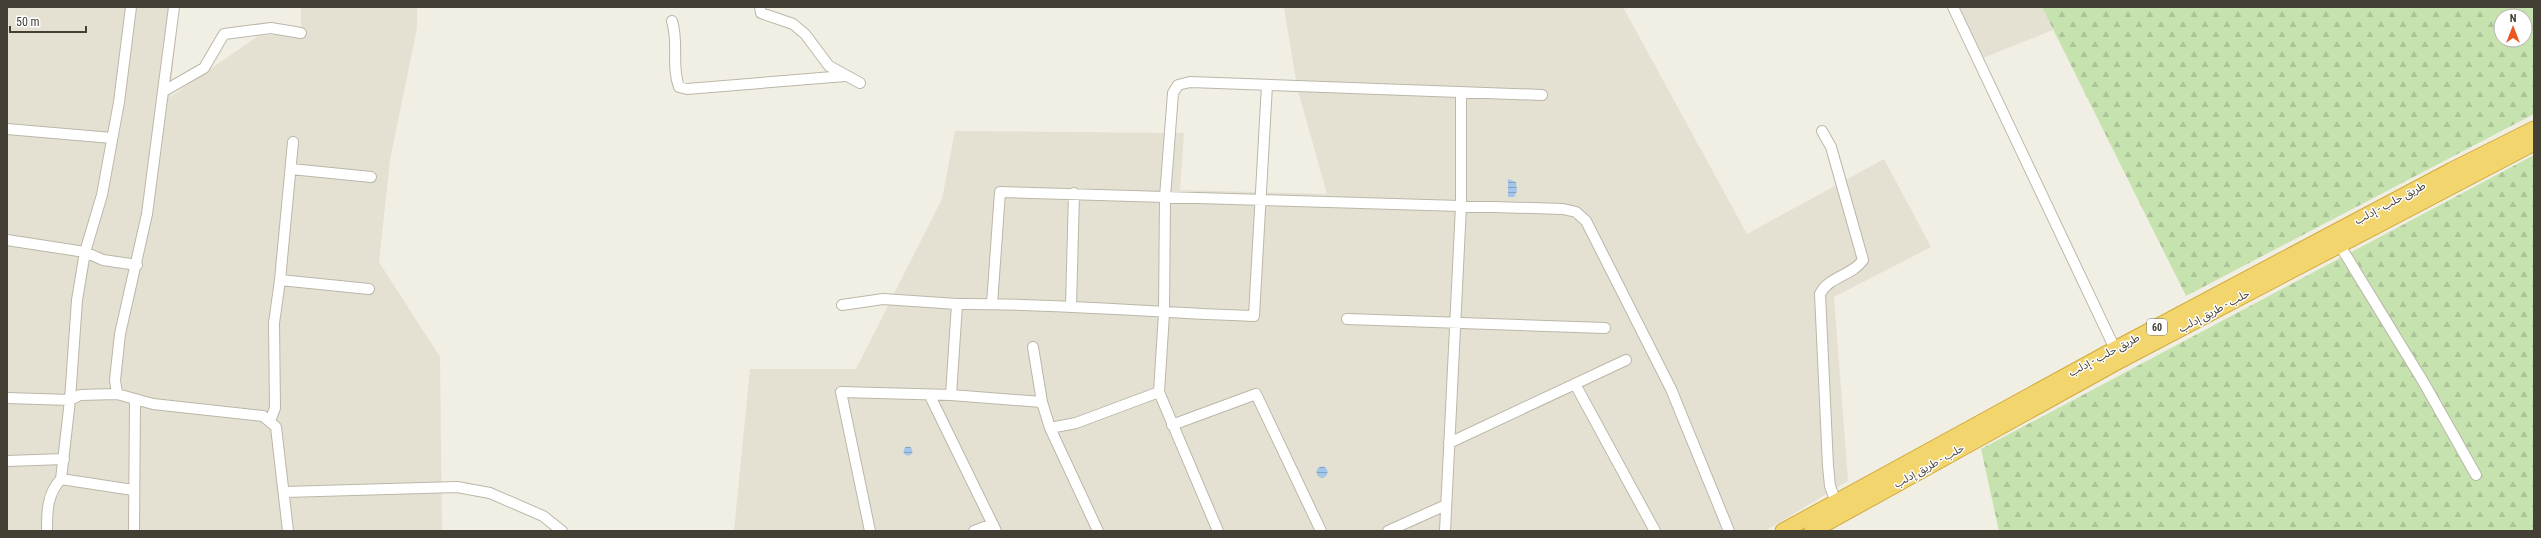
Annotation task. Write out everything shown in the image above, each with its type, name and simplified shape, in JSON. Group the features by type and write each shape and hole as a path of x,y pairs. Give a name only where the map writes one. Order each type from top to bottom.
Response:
{"highway":[{"name":"طريق حلب - إدلب","path":"1783,531 1839,508 2452,170 2534,129"},
{"name":"حلب - طريق إدلب","path":"2117,355 2339,244 2534,142"},
{"name":"60","path":"1812,531 1839,508"}],"street":[{"path":"47,531 49,497 53,488 61,479 64,459 77,300 85,252 102,195 131,7"},
{"path":"117,394 115,380 120,334 137,265 147,214 174,7"},
{"path":"760,7 761,13 793,24 805,34 829,66 860,83"},
{"path":"1953,7 2117,355"},
{"path":"672,22 676,35 675,78 679,86 687,89 845,76"},
{"path":"164,91 204,68 224,34 271,28 301,34"},
{"path":"1218,531 1159,392 1164,314 1165,197 1172,93 1178,85 1190,82 1542,95"},
{"path":"842,305 864,300 883,299 957,304 1071,306 1164,314 1254,316 1267,85"},
{"path":"1445,531 1461,206 1462,93"},
{"path":"7,128 112,138"},
{"path":"1822,131 1831,147 1860,242 1863,260 1858,268 1825,284 1820,294 1828,466 1830,486 1839,508"},
{"path":"270,421 275,408 274,323 280,280 293,142"},
{"path":"291,169 371,177"},
{"path":"992,304 1000,192 1074,193 1563,209 1576,212 1586,221 1671,389 1729,531"},
{"path":"1071,306 1074,193"},
{"path":"7,240 85,252 104,260 137,265"},
{"path":"2339,244 2424,383 2476,475"},
{"path":"280,280 369,290"},
{"path":"951,395 957,304"},
{"path":"1347,320 1605,328"},
{"path":"1034,347 1042,402 1050,428 1098,531"},
{"path":"1449,443 1626,360"},
{"path":"1575,384 1655,531"},
{"path":"870,531 841,392 930,396 951,395 1042,402"},
{"path":"1050,428 1076,423 1159,392"},
{"path":"7,398 70,400 80,395 117,394 135,400 263,416 276,427 285,492 288,531"},
{"path":"1172,425 1256,394 1321,531"},
{"path":"930,396 994,527 974,531"},
{"path":"134,531 133,490 135,400"},
{"path":"7,461 64,459"},
{"path":"61,479 133,490"},
{"path":"285,492 457,487 490,493 543,516 562,531"},
{"path":"1388,531 1446,505"}],"shaded area":[{"path":"7,7 179,7 170,97 258,36 301,33 301,7 417,7 417,28 390,160 379,262 440,357 442,531 7,531"},
{"path":"1284,7 1623,7 1747,234 1884,159 1931,247 1834,297 1848,481 1765,531 734,531 750,369 856,369 942,199 955,131 1184,133 1180,190 1327,194 1297,87"},
{"path":"1958,7 2043,7 2053,30 1978,60"}],"green space":[{"path":"2042,7 2534,7 2534,114 2186,296"},
{"path":"2534,155 2534,531 1999,531 1981,449"}],"water":[{"path":"1508,179 1516,182 1517,191 1514,197 1508,197"},
{"path":"908,446 913,451 908,456 903,451"},
{"path":"1322,466 1326,468 1328,472 1326,476 1322,478 1318,476 1316,472 1318,468"}]}
